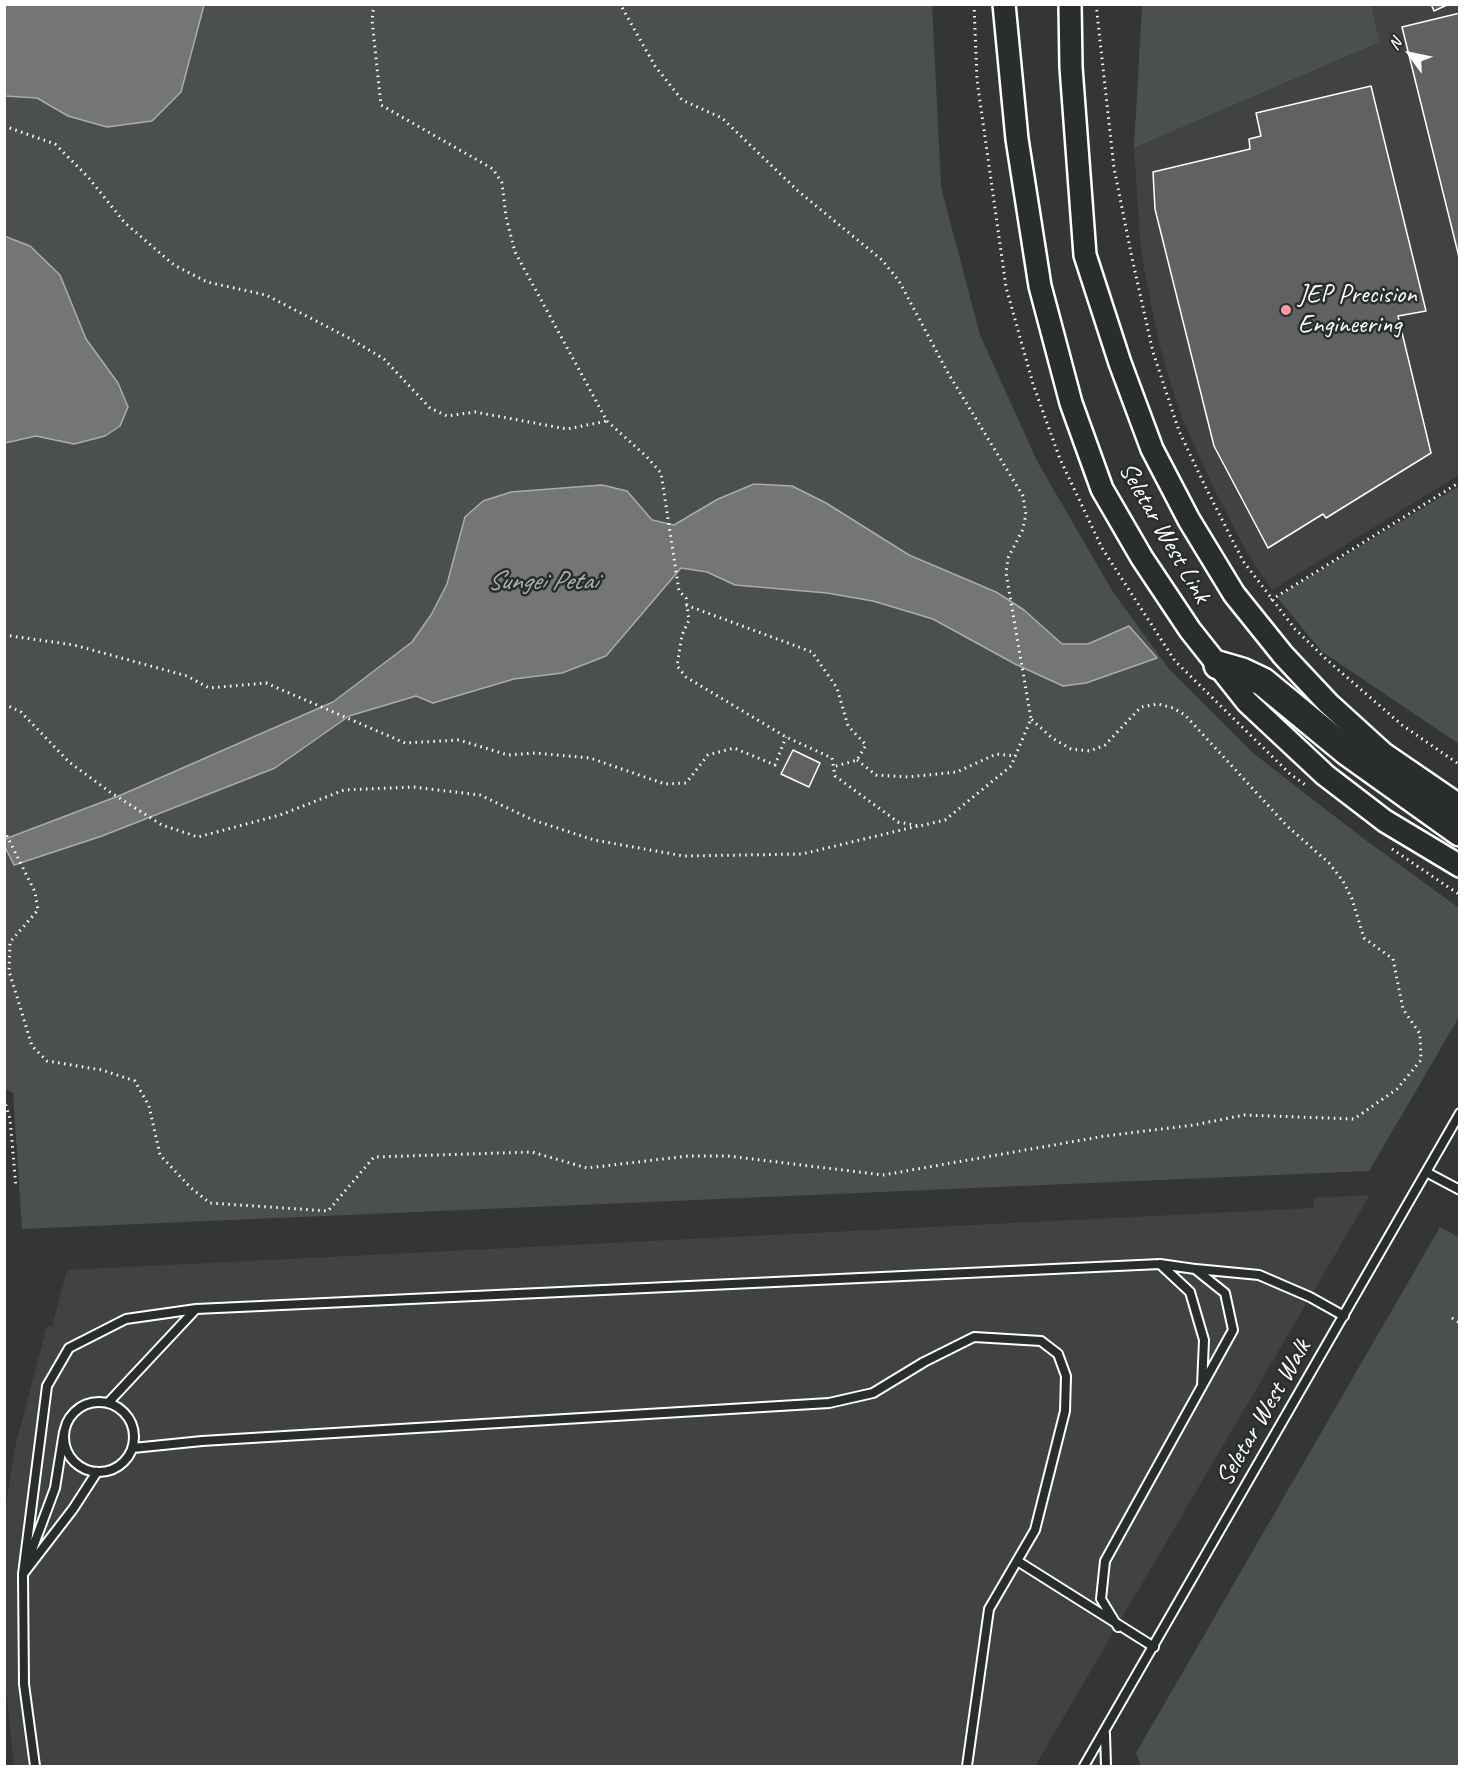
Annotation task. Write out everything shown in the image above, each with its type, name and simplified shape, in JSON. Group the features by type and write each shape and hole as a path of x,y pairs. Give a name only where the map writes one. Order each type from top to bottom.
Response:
{"highway":[{"path":"1218,665 1242,672 1263,682 1348,752 1460,832"}],"main road":[{"name":"Seletar West Link","path":"1004,4 1017,139 1040,286 1071,402 1102,489 1142,558 1247,702 1325,775 1385,821 1460,866"},
{"name":"Seletar West Link","path":"1070,4 1071,67 1085,255 1120,363 1152,449 1189,520 1234,594 1283,655 1328,703 1384,754 1460,806"}],"lane":[{"name":"Seletar West Walk","path":"1084,1767 1460,1113"},
{"path":"1426,1172 1460,1190"},
{"path":"35,1767 24,1684 23,1574 46,1386 69,1348 126,1319 196,1309 1160,1264 1259,1275 1310,1297 1344,1316"},
{"path":"1160,1264 1190,1292 1204,1340 1201,1390"},
{"path":"1118,1627 1101,1599 1105,1561 1233,1330 1225,1293 1195,1269"},
{"path":"108,1403 196,1309"},
{"path":"132,1448 202,1441 829,1404 873,1393 924,1362 974,1336 1041,1341 1058,1354 1066,1376 1065,1411 1035,1530 1019,1562 989,1609 968,1767"},
{"path":"23,1574 56,1488 64,1432 75,1411 96,1402 118,1407 132,1425 132,1448 118,1466 97,1472 85,1470 68,1455 64,1432"},
{"path":"23,1574 73,1509 97,1472"},
{"path":"1019,1562 1118,1627 1154,1647"},
{"path":"1105,1732 1106,1767"}],"path":[{"path":"374,4 372,20 381,105 493,169 502,183 506,217 514,252 607,421 647,457 661,473 665,512 679,591 686,598 689,620 682,635 677,666 686,677 786,736 832,758 835,776 898,822 920,826"},
{"path":"4,704 21,712 69,762 110,792 162,825 198,837 280,815 344,790 413,787 480,795 533,820 594,840 684,856 802,854 945,820 1011,766 1031,719 1009,588 1008,558 1022,531 1026,515 1023,496 948,373 899,281 882,260 798,191 722,118 682,100 655,66 620,4"},
{"path":"974,4 977,80 1006,287 1034,384 1060,459 1102,548 1175,660 1290,774 1308,787"},
{"path":"1096,4 1114,168 1153,352 1179,430 1206,488 1243,561 1270,600 1295,629 1402,725 1460,765"},
{"path":"4,126 55,144 88,177 126,223 174,265 207,282 266,295 350,338 384,359 430,408 447,416 476,412 567,429 607,421"},
{"path":"1270,600 1460,482"},
{"path":"687,605 812,652 837,688 848,726 866,745 857,760 833,767"},
{"path":"4,635 74,645 186,676 209,688 266,682 405,743 459,740 508,754 535,753 590,758 664,784 686,783 708,755 734,748 775,765 786,736"},
{"path":"4,830 35,892 38,910 10,942 9,971 32,1046 47,1061 102,1070 135,1081 149,1106 160,1155 191,1188 210,1203 232,1207 328,1211 374,1157 532,1152 587,1168 688,1156 728,1156 883,1175 1105,1136 1194,1125 1244,1115 1354,1119 1397,1089 1421,1060 1420,1034 1403,1009 1393,959 1364,938 1352,899 1343,880 1329,863 1287,826 1185,716 1173,708 1158,704 1141,708 1105,745 1090,751 1071,749 1052,738 1031,719"},
{"path":"857,760 876,775 908,777 957,772 996,754 1016,756"},
{"path":"1383,843 1440,884 1460,895"},
{"path":"4,1098 10,1119 16,1187"},
{"path":"1452,1318 1460,1323"}],"shaded area":[{"path":"4,5 932,5 941,187 980,335 1037,461 1113,592 1169,669 1253,753 1360,836 1459,908 1459,1017 1369,1171 22,1229 13,1093 4,1088"},
{"path":"1142,5 1371,5 1380,42 1134,148"},
{"path":"1371,5 1459,5 1459,475 1272,590 1248,554 1215,491 1182,418 1172,387 1160,347 1146,280 1140,241 1134,148 1380,42"},
{"path":"1459,486 1459,744 1321,651 1277,597"},
{"path":"1370,1195 1035,1766 14,1766 4,1670 6,1507 14,1451 47,1326 52,1327 67,1270 1314,1208 1314,1198"},
{"path":"1440,1227 1460,1238 1459,1766 1141,1766 1136,1753"}],"water":[{"path":"4,5 204,5 181,92 152,121 107,127 68,116 37,98 5,96"},
{"path":"4,236 30,246 60,275 86,339 118,383 128,407 120,426 105,436 74,444 36,436 5,443"},
{"name":"Sungei Petai","path":"754,484 792,486 826,503 909,555 996,592 1024,610 1062,644 1088,644 1129,626 1157,658 1086,683 1063,686 1015,664 933,619 873,601 827,593 735,585 707,572 681,568 606,656 562,673 514,679 433,703 416,696 349,716 275,768 102,836 14,865 5,847 5,839 121,795 333,702 412,642 431,615 447,584 465,517 483,501 511,492 602,485 627,491 652,520 674,525 718,499"}],"building":[{"path":"1431,4 1449,4 1434,11"},
{"path":"1460,13 1460,261 1402,27"},
{"path":"1371,86 1426,311 1398,316 1431,453 1326,518 1323,514 1268,548 1214,446 1155,209 1153,172 1250,149 1249,139 1261,136 1256,113"},
{"path":"793,750 820,763 809,787 781,774"}],"place":[{"name":"JEP Precision Engineering","path":"1286,310"}]}
